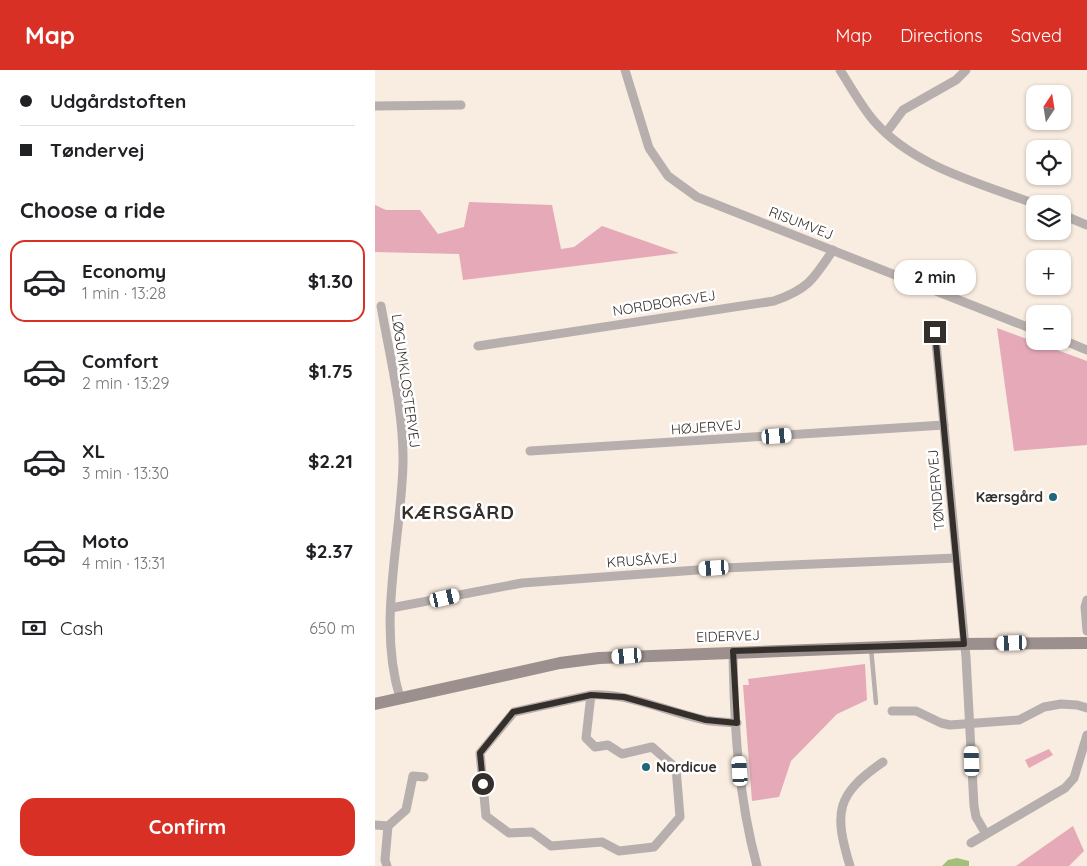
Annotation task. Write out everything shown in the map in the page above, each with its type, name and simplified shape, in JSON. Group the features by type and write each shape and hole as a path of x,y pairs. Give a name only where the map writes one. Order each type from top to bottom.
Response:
{"street":[{"name":"RISUMVEJ","path":"625,70 649,148 668,176 697,197 1026,326"},
{"path":"840,70 873,120 901,147 922,160 1026,200"},
{"path":"886,133 903,110 956,80 966,70"},
{"path":"375,106 461,105"},
{"path":"1071,218 1087,225"},
{"name":"NORDBORGVEJ","path":"478,346 774,301 795,294 810,283 833,250"},
{"name":"LØGUMKLOSTERVEJ","path":"381,306 403,437 402,481 391,608 392,661 400,698"},
{"name":"TØNDERVEJ","path":"935,332 971,724 974,806 976,817 986,834"},
{"path":"1071,343 1087,350"},
{"name":"HØJERVEJ","path":"530,452 944,425"},
{"name":"KRUSÅVEJ","path":"391,608 522,583 724,568 956,558"},
{"path":"1087,600 1085,607 1087,631"},
{"name":"EIDERVEJ","path":"375,704 560,663 641,655 964,644 1087,643"},
{"path":"733,651 741,787 750,840 757,866"},
{"path":"591,695 586,738 595,747 608,745 622,754 652,747 676,768 681,817 654,847 619,851 603,842 551,846 532,832 509,833 487,816 480,753 513,712 591,695 624,697 706,720 737,723"},
{"path":"893,711 916,711 950,725 1019,720 1045,707 1061,704 1087,708"},
{"path":"971,843 1065,788 1074,778 1087,735"},
{"path":"850,866 841,836 839,820 843,803 850,790 862,776 883,762"},
{"path":"387,866 385,860 388,826 406,810 413,776 424,777"},
{"path":"375,825 388,826"}],"lane":[{"path":"871,647 876,703"}],"shaded area":[{"path":"469,202 552,205 561,249 574,247 602,226 679,253 463,280 459,254 375,252 375,205 386,210 420,210 438,234 464,227"},
{"path":"997,328 1026,339 1026,350 1057,350 1087,361 1087,445 1014,451"},
{"path":"865,664 867,700 837,714 791,761 779,797 752,801 743,685 749,685 748,679"},
{"path":"1049,749 1053,755 1029,768 1025,760"},
{"path":"1073,826 1084,851 1069,866 1016,866"},
{"path":"957,858 969,861 969,866 942,866 948,860"}],"place":[{"name":"Kærsgård","path":"1053,497"},
{"name":"Nordicue","path":"646,767"}],"district":[{"name":"KÆRSGÅRD","path":"458,512"}],"route":[{"path":"483,784 480,753 513,712 602,694 624,697 706,720 737,723 733,651 964,644 935,332"}]}
